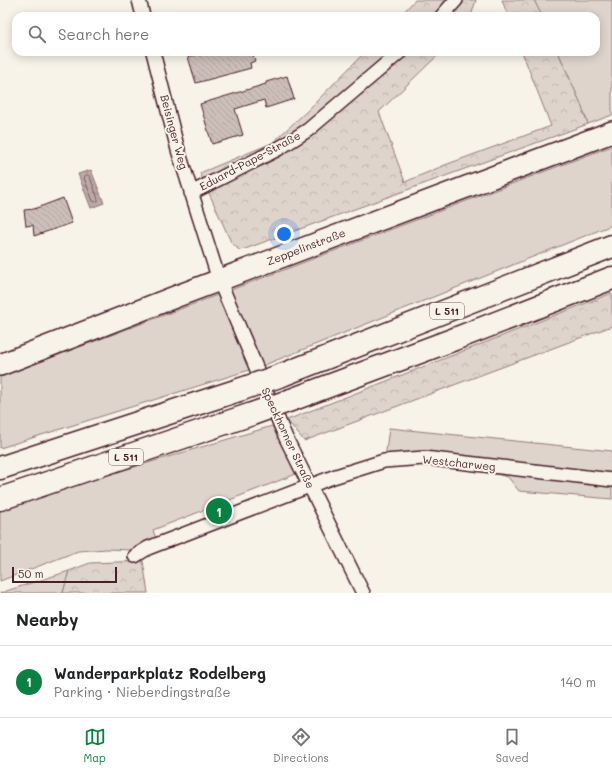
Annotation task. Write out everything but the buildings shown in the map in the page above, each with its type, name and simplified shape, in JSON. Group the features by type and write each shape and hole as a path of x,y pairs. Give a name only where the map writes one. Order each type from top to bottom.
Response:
{"highway":[{"name":"L 511","path":"0,468 282,375 612,246"},
{"name":"L 511","path":"0,499 291,400 445,343 612,278"}],"main road":[{"name":"Zeppelinstraße","path":"0,365 219,280 612,132"}],"street":[{"path":"139,0 142,12"},
{"path":"446,12 456,0"},
{"name":"Beisinger Weg","path":"154,56 178,150 219,280"},
{"name":"Eduard-Pape-Straße","path":"191,193 278,149 308,130 395,56"},
{"name":"Speckhorner Straße","path":"219,280 286,438 363,593"},
{"name":"Westcharweg","path":"135,556 148,548 333,477 384,461 424,458 612,480"}],"green space":[{"path":"415,0 476,0 472,12 404,12"},
{"path":"502,0 534,0 540,12 506,12"},
{"path":"534,0 612,0 612,115 588,124 560,56 600,56 600,12 539,12"},
{"path":"361,56 437,56 379,112 405,182 445,165 551,126 524,56 560,56 588,124 239,250 231,242 200,173 272,143 307,111"},
{"path":"612,146 612,225 262,366 0,448 0,377"},
{"path":"612,293 612,326 304,441 287,420"},
{"path":"272,426 296,474 153,530 156,539 132,550 107,549 78,551 0,581 0,507"},
{"path":"389,428 612,451 612,499 519,491 508,477 450,463 385,458"},
{"path":"143,561 148,593 63,593 69,571 90,563"},
{"path":"69,571 63,593 0,593"}],"water":[{"path":"91,170 104,203 91,208 78,174"}],"place":[{"name":"Wanderparkplatz Rodelberg","path":"219,511"}]}
